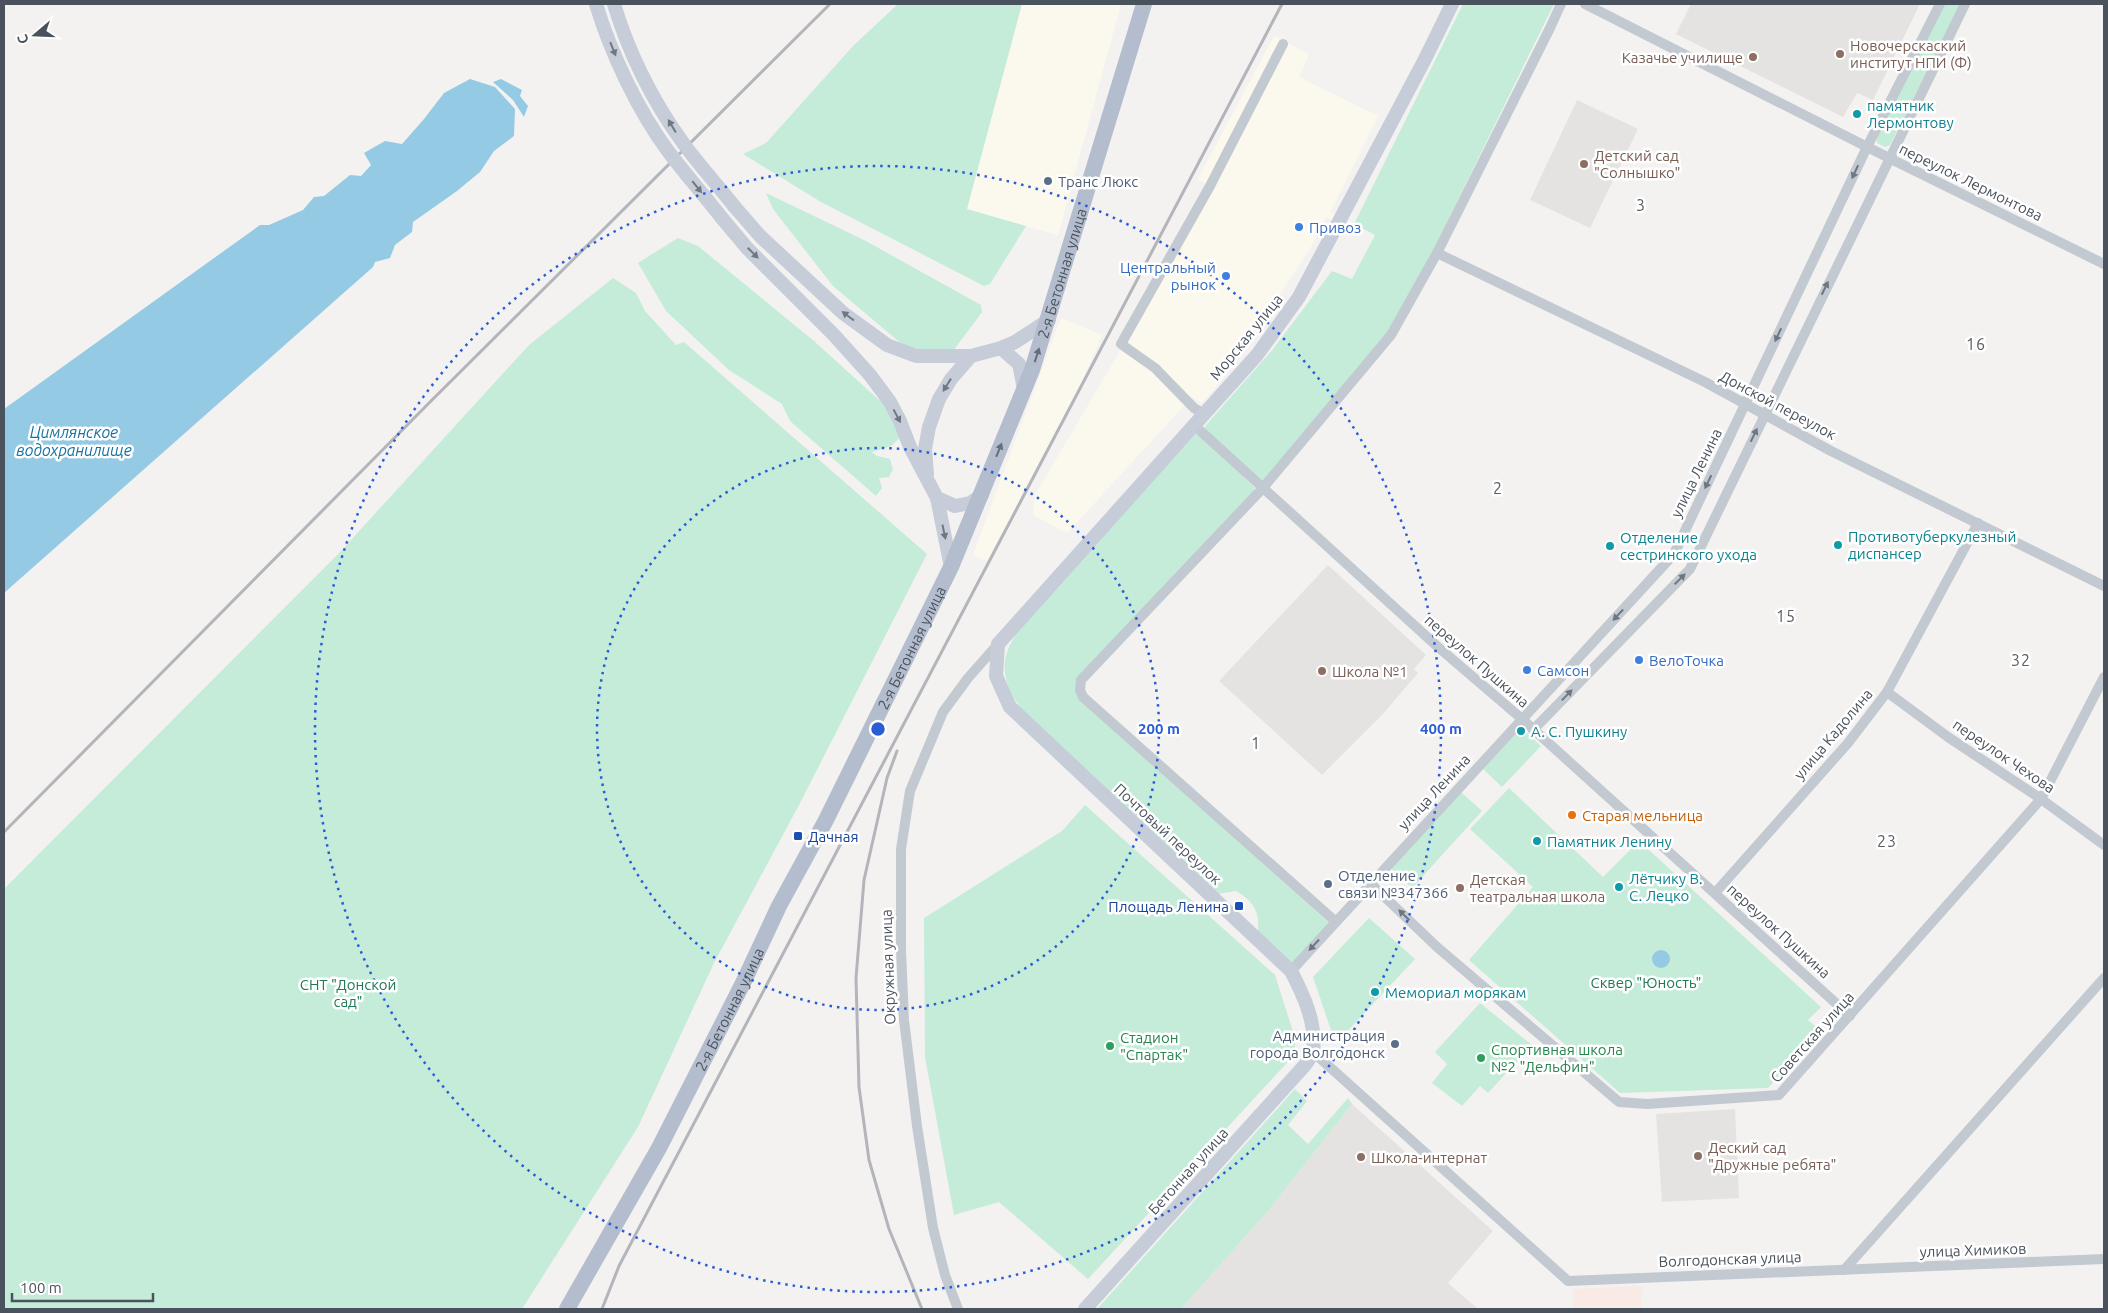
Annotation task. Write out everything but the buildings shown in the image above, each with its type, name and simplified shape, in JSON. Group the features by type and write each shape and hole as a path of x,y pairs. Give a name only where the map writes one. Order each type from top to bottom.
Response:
{"main road":[{"name":"2-я Бетонная улица","path":"567,1309 659,1148 951,567 982,495 1049,320 1072,237 1144,4"}],"street":[{"path":"596,4 619,64 640,106 667,150 748,248 834,335 870,375 890,402 937,498 951,567"},
{"path":"614,4 634,57 655,98 681,140 760,236 843,313 887,345 916,356 972,356 1015,342 1049,320"},
{"name":"Морская улица","path":"998,644 1257,355 1300,297 1452,4"},
{"path":"1336,922 1090,704 1083,697 1080,690 1081,680 1262,489 1391,335 1437,253 1561,4"},
{"name":"переулок Лермонтова","path":"1585,4 1867,147 2104,264"},
{"name":"улица Ленина","path":"1290,971 1674,554 1867,147 1940,4"},
{"path":"1533,730 1690,568 1965,4"},
{"path":"1204,414 1194,408 1154,368 1122,344 1210,186 1283,44"},
{"name":"Донской переулок","path":"1437,253 1705,382 1830,450 2104,586"},
{"path":"1001,348 1019,364 1024,389"},
{"path":"929,482 925,449 933,413 951,379 972,356"},
{"name":"переулок Пушкина","path":"1194,425 1262,489 1522,720 1850,1016"},
{"path":"937,498 955,506 970,503 982,495"},
{"name":"улица Кадолина","path":"1714,893 1848,743 1887,692 1978,523"},
{"name":"Почтовый переулок","path":"998,644 996,676 1010,707 1290,971 1308,1010 1312,1029 1313,1052"},
{"name":"Окружная улица","path":"958,1309 945,1275 933,1228 917,1126 904,1020 900,950 901,849 910,791 943,712 968,678 998,644"},
{"name":"Советская улица","path":"1370,883 1437,947 1619,1102 1647,1104 1779,1095 2041,799 2104,677"},
{"name":"переулок Чехова","path":"1887,692 1948,737 2041,799 2104,845"},
{"path":"1844,1270 2104,978"},
{"name":"Волгодонская улица","path":"1313,1052 1568,1281 1844,1270"},
{"name":"Бетонная улица","path":"1085,1309 1305,1065 1313,1052"},
{"name":"улица Химиков","path":"1844,1270 2104,1259"}],"shaded area":[{"path":"1022,4 1121,4 1058,235 965,209"},
{"name":"Новочерскаский институт НПИ (Ф)","path":"1691,4 1920,4 1873,100 1857,93 1843,117 1676,34"},
{"name":"Центральный рынок","path":"1274,36 1309,54 1299,77 1378,116 1330,212 1337,216 1334,221 1326,217 1312,245 1279,296 1224,377 1202,403 1192,397 1067,533 1033,515 1035,495 1121,349 1209,186 1198,179"},
{"name":"Детский сад \"Солнышко\"","path":"1577,100 1638,129 1590,228 1530,200"},
{"path":"1061,318 1102,335 1082,382 987,561 973,555"},
{"name":"Школа №1","path":"1328,565 1426,655 1414,669 1418,673 1382,715 1322,775 1219,681"},
{"name":"Школа-интернат","path":"1352,1104 1493,1231 1448,1283 1478,1309 1181,1309 1268,1211"},
{"name":"Деский сад \"Дружные ребята\"","path":"1735,1109 1739,1198 1662,1202 1656,1114"},
{"path":"1642,1286 1641,1309 1573,1309 1574,1289"}],"green space":[{"path":"898,4 1022,4 967,209 1026,226 990,284 984,286 821,202 743,154 766,143 853,46"},
{"path":"1463,4 1554,4 1390,338 1264,482 1204,429 1273,349 1332,271 1352,279 1375,235 1354,224"},
{"path":"1941,4 1961,4 1890,145 1885,147 1877,143 1876,137"},
{"path":"766,193 864,240 981,305 982,312 953,351 933,362 903,345 833,286 773,209"},
{"path":"678,238 698,246 814,341 900,419 904,434 891,446 872,452 877,456 890,459 893,469 889,477 879,478 882,488 876,496 790,421 782,404 729,370 666,311 638,263"},
{"name":"СНТ \"Донской сад\"","path":"613,278 636,293 645,311 676,345 684,342 927,554 799,805 714,963 638,1127 522,1309 4,1309 4,889 340,552 529,345"},
{"path":"1196,434 1254,487 1255,491 1079,677 1075,688 1079,698 1329,923 1292,964 1258,931 1256,912 1247,899 1236,891 1218,894 1029,720 1013,696 1005,674 1007,652 1021,626"},
{"path":"1520,727 1541,746 1502,787 1483,769"},
{"name":"Сквер \"Юность\"","path":"1509,788 1603,877 1639,841 1821,1007 1808,1020 1821,1031 1768,1088 1620,1093 1469,960 1533,887 1470,829"},
{"path":"1461,792 1482,811 1412,888 1391,869"},
{"name":"Стадион \"Спартак\"","path":"1085,805 1275,975 1295,1038 1295,1054 1088,1279 999,1202 954,1215 925,1057 924,918 1062,831"},
{"path":"1369,918 1415,959 1340,1039 1331,1030 1313,977"},
{"name":"Спортивная школа №2 \"Дельфин\"","path":"1480,1003 1532,1045 1488,1093 1480,1086 1462,1106 1432,1083 1447,1064 1435,1052"},
{"path":"1295,1089 1307,1101 1288,1125 1308,1144 1348,1098 1352,1104 1268,1211 1181,1309 1097,1309"}],"water":[{"name":"Цимлянское водохранилище","path":"470,79 495,87 515,109 514,136 494,151 480,172 413,222 412,232 395,245 390,258 375,262 373,267 4,593 4,409 260,225 269,225 303,210 314,197 324,196 350,175 361,176 371,165 364,153 385,141 402,144 444,93"},
{"path":"501,79 522,90 520,96 528,106 524,117 513,100 493,82"},
{"path":"1661,950 1667,953 1670,959 1667,965 1661,968 1655,965 1652,959 1655,953"}],"railway":[{"path":"4,832 431,401 830,4"},
{"path":"602,1309 619,1266 1282,4"},
{"path":"897,751 887,778 864,880 856,978 859,1087 869,1160 889,1229 922,1309"}],"place":[{"name":"Новочерскаский институт НПИ (Ф)","path":"1840,54"},
{"name":"Казачье училище","path":"1753,57"},
{"name":"памятник Лермонтову","path":"1857,114"},
{"name":"Детский сад \"Солнышко\"","path":"1584,164"},
{"name":"Транс Люкс","path":"1048,181"},
{"name":"Привоз","path":"1299,227"},
{"name":"Центральный рынок","path":"1226,276"},
{"name":"Противотуберкулезный диспансер","path":"1838,545"},
{"name":"Отделение сестринского ухода","path":"1610,546"},
{"name":"ВелоТочка","path":"1639,660"},
{"name":"Самсон","path":"1527,670"},
{"name":"Школа №1","path":"1322,671"},
{"name":"А. С. Пушкину","path":"1521,731"},
{"name":"Старая мельница","path":"1572,815"},
{"name":"Дачная","path":"798,836"},
{"name":"Памятник Ленину","path":"1537,841"},
{"name":"Отделение связи №347366","path":"1328,884"},
{"name":"Лётчику В. С. Лецко","path":"1619,887"},
{"name":"Детская театральная школа","path":"1460,888"},
{"name":"Площадь Ленина","path":"1239,906"},
{"name":"Мемориал морякам","path":"1375,992"},
{"name":"Администрация города Волгодонск","path":"1395,1044"},
{"name":"Стадион \"Спартак\"","path":"1110,1046"},
{"name":"Спортивная школа №2 \"Дельфин\"","path":"1481,1058"},
{"name":"Деский сад \"Дружные ребята\"","path":"1698,1156"},
{"name":"Школа-интернат","path":"1361,1157"}],"district":[{"name":"3","path":"1641,205"},
{"name":"16","path":"1976,344"},
{"name":"2","path":"1498,488"},
{"name":"15","path":"1786,616"},
{"name":"32","path":"2021,660"},
{"name":"1","path":"1256,743"},
{"name":"23","path":"1887,841"}]}
